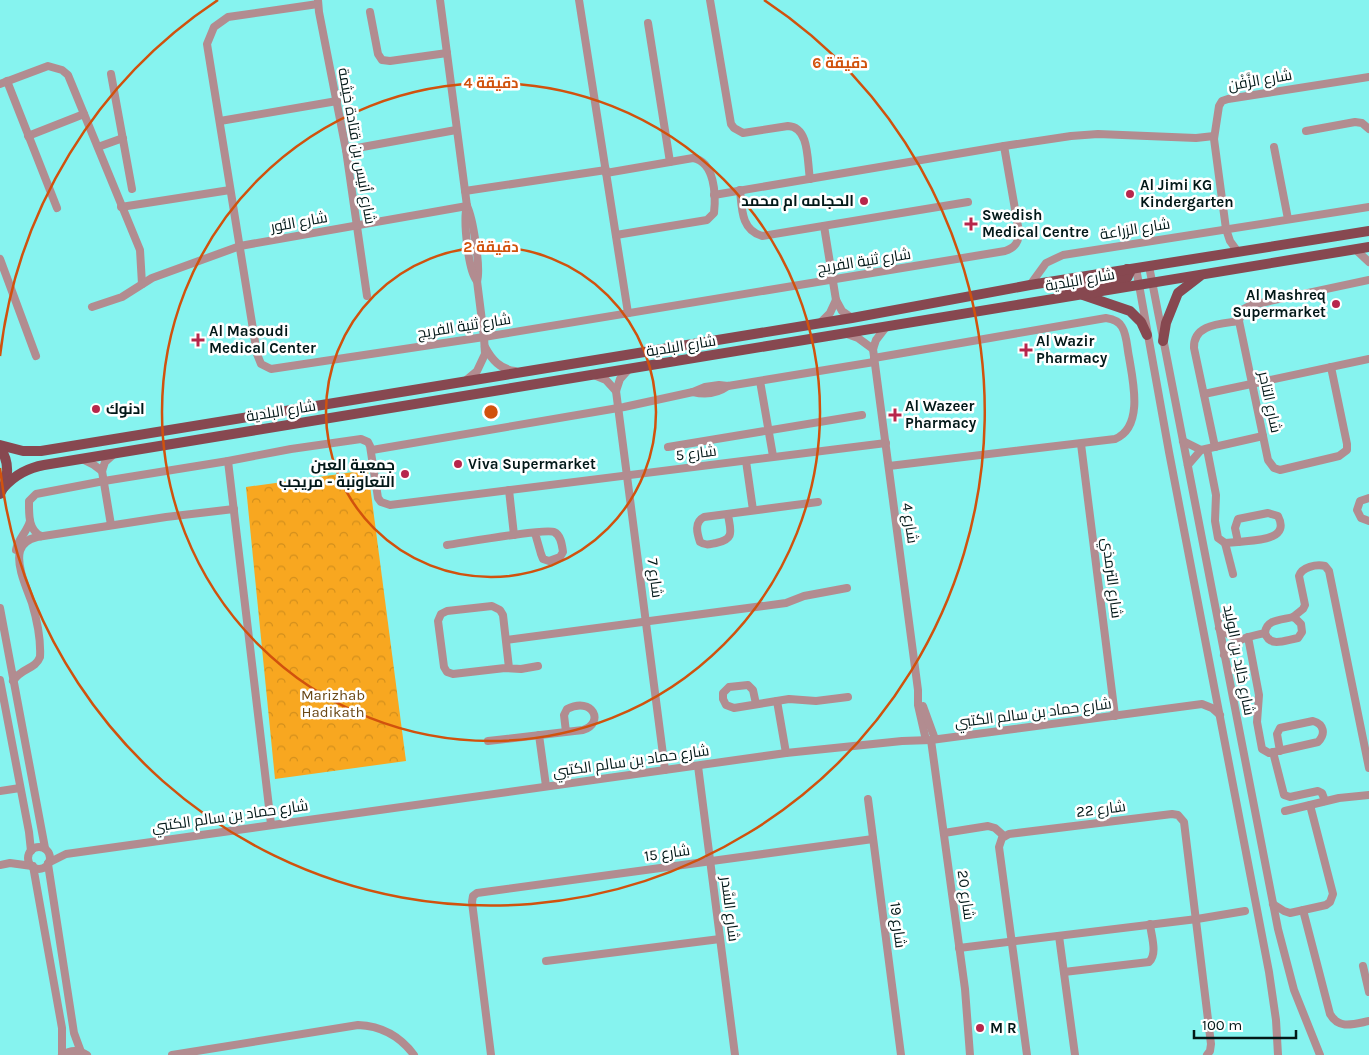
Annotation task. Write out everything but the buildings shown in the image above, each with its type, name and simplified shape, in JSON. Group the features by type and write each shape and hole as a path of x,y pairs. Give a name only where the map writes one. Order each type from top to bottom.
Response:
{"main road":[{"name":"شارع البلدية","path":"0,446 24,451 41,451 852,318 1030,284 1369,231"},
{"name":"شارع البلدية","path":"2,490 10,480 34,467 1369,247"},
{"path":"1056,299 1067,291 1081,286 1127,278 1131,268"},
{"path":"1163,341 1166,324 1178,293 1203,274"},
{"path":"1082,295 1130,311 1141,322 1147,335"},
{"path":"0,446 8,469 2,490"}],"street":[{"path":"440,0 465,191 465,217 472,272 477,281 485,347 480,366 465,381"},
{"path":"579,0 628,313"},
{"path":"710,0 731,124 743,133 788,126 798,129 805,142 810,179"},
{"name":"شارع أنيس بن قتادة خيثمة","path":"318,2 346,150 367,296"},
{"name":"شارع ثنية الفريج","path":"318,2 228,17 220,21 209,35 208,52 257,354 262,364 266,367 277,369 484,337 1011,249 1019,238 1019,232 1004,146"},
{"path":"370,12 378,54 382,60 390,61 447,53"},
{"path":"648,24 670,162"},
{"path":"57,208 28,136 3,82 48,66 56,67 68,75 140,250 142,284"},
{"path":"111,74 132,189"},
{"name":"شارع الزَّفْن","path":"1238,252 1230,240 1226,229 1214,136 1219,106 1225,100 1369,77"},
{"path":"220,121 337,101"},
{"path":"28,136 84,114"},
{"path":"1306,131 1355,122 1362,123 1369,129"},
{"path":"346,150 456,130"},
{"path":"714,194 1071,136 1098,134 1196,138 1214,136"},
{"path":"98,147 123,138"},
{"path":"1274,147 1288,220"},
{"path":"465,191 693,158 704,162 710,173 714,194 714,213 707,220 616,235"},
{"path":"121,207 230,190"},
{"path":"740,190 745,224 749,230 762,236 968,202"},
{"name":"شارع النُّور","path":"92,307 122,297 164,273 240,246 466,206"},
{"name":"شارع الزراعة","path":"1030,284 1046,262 1063,255 1369,207"},
{"path":"824,226 836,300 842,311 852,318"},
{"path":"1355,249 1369,262"},
{"path":"0,259 36,356"},
{"name":"شارع خالِد بن الوليد","path":"1149,266 1278,929 1294,990 1320,1055"},
{"name":"شارع خالِد بن الوليد","path":"1131,268 1139,285 1255,896 1274,1006 1278,1055"},
{"path":"1238,542 1235,528 1238,519 1268,513 1278,516 1281,523 1281,529 1278,533 1269,538 1238,542 1225,543 1218,538 1215,525 1216,495 1208,449 1204,394 1194,348 1197,333 1205,328 1239,320 1242,310 1247,306 1369,280"},
{"path":"820,323 830,313 836,300"},
{"path":"41,536 32,529 30,521 29,501 36,494 228,461 291,448 361,439 368,442 372,450 619,408 693,392 700,388 715,385 728,386 760,381 1050,326 1106,318 1118,321 1124,331 1135,396 1133,413 1127,430 1121,437 1081,444 1032,448 889,466"},
{"name":"شارع التاجر","path":"1239,320 1269,463 1277,469 1339,456 1345,453 1347,444 1331,367"},
{"path":"847,334 858,338 873,349 879,335 886,327"},
{"path":"485,347 497,364 508,370 520,372"},
{"name":"شارع 4","path":"873,349 919,700 931,740"},
{"path":"1204,394 1369,358"},
{"path":"593,375 606,380 616,391 620,379 628,370"},
{"path":"760,381 773,456"},
{"name":"شارع 7","path":"616,391 665,770"},
{"path":"668,447 862,415"},
{"path":"1188,465 1208,449 1263,436"},
{"path":"1183,441 1208,449"},
{"name":"شارع 5","path":"372,450 378,498 390,505 886,443"},
{"name":"شارع الترمذي","path":"1081,444 1115,716"},
{"path":"111,525 102,471 105,462 115,453"},
{"path":"81,459 102,471"},
{"path":"228,461 271,824"},
{"path":"746,461 753,510"},
{"path":"509,490 514,535"},
{"path":"1369,498 1360,501 1357,510 1361,518 1369,521"},
{"path":"728,514 729,538 725,541 706,544 700,542 697,525 699,520 704,517 818,502"},
{"path":"13,681 18,674 34,666 39,660 40,648 34,612 21,570 19,557 22,545 41,536 234,509"},
{"path":"21,570 16,562 16,549 30,521"},
{"path":"447,545 535,532"},
{"path":"1225,543 1233,574"},
{"path":"1292,618 1301,624 1302,632 1298,638 1275,643 1268,640 1265,633 1266,625 1270,622 1292,618 1305,605 1299,576 1300,572 1303,569 1318,565 1325,566 1329,571 1369,768"},
{"path":"506,640 786,603 804,596 847,588"},
{"path":"509,668 502,612 495,606 447,611 441,614 438,619 444,667 448,672 453,674 538,666"},
{"path":"0,608 45,849 50,857 48,864 74,1033 84,1053"},
{"path":"1219,628 1238,640"},
{"path":"1224,655 1238,640 1265,633"},
{"path":"1248,637 1259,695 1257,722 1261,746 1266,752 1277,752 1318,742 1323,736 1322,728 1317,722 1313,721 1280,728 1277,734 1277,752 1284,794 1290,797 1318,790 1322,793 1325,801"},
{"path":"10,662 17,667 25,669"},
{"path":"0,680 29,832 30,851 28,859 33,866 62,1028 62,1055 71,1051 84,1053"},
{"path":"1202,704 1210,698 1216,689"},
{"path":"756,704 794,699 816,701 848,697"},
{"path":"777,701 786,753"},
{"path":"1202,704 1212,708 1220,715"},
{"name":"شارع حماد بن سالم الكتبي","path":"48,864 66,854 271,824 786,753 902,741 931,740 1202,704"},
{"path":"488,741 539,735 566,732 583,730 590,727 594,718 592,709 584,705 567,708 564,714 566,732"},
{"path":"539,735 546,786"},
{"name":"شارع 20","path":"931,740 965,989 970,1055"},
{"name":"شارع السَّدر","path":"698,766 735,1055"},
{"path":"0,791 20,788"},
{"path":"1284,811 1325,801 1369,794"},
{"name":"شارع 19","path":"868,799 901,1055"},
{"path":"1273,904 1284,911 1290,912 1326,905 1333,896 1310,805"},
{"name":"شارع 22","path":"1004,836 1163,815 1178,815 1184,822 1197,919 1211,1044 1207,1055"},
{"path":"944,833 988,826 995,828 1004,836 999,846 1027,1055"},
{"name":"شارع 15","path":"491,1055 472,904 473,896 480,892 874,839"},
{"path":"10,863 37,847 45,849"},
{"name":"شارع حماد بن سالم الكتبي","path":"45,849 66,854"},
{"path":"0,865 10,863 42,868 48,864"},
{"path":"959,948 1197,919 1245,911 1255,896"},
{"path":"1303,910 1332,1019 1346,1026 1369,1022"},
{"path":"1245,911 1260,924"},
{"path":"1278,929 1285,916 1290,912"},
{"path":"1064,972 1149,962 1154,954 1150,924"},
{"path":"1059,936 1075,1055"},
{"path":"546,960 720,939"},
{"path":"1363,966 1369,992"},
{"path":"172,1055 358,1025 375,1027 390,1033 404,1042 414,1055"}],"green space":[{"name":"Marizhab Hadikath","path":"368,470 406,761 275,779 246,487"}],"place":[{"name":"Al Jimi KG Kindergarten","path":"1130,194"},
{"name":"الحجامه ام محمد","path":"864,201"},
{"name":"Swedish Medical Centre","path":"971,224"},
{"name":"Al Mashreq Supermarket","path":"1336,304"},
{"name":"Al Masoudi Medical Center","path":"198,340"},
{"name":"Al Wazir Pharmacy","path":"1026,350"},
{"name":"ادنوك","path":"96,409"},
{"name":"Al Wazeer Pharmacy","path":"895,415"},
{"name":"Viva Supermarket","path":"458,464"},
{"name":"جمعية العبن التعاونبة - مريجب","path":"405,474"},
{"name":"M R","path":"980,1028"}]}
